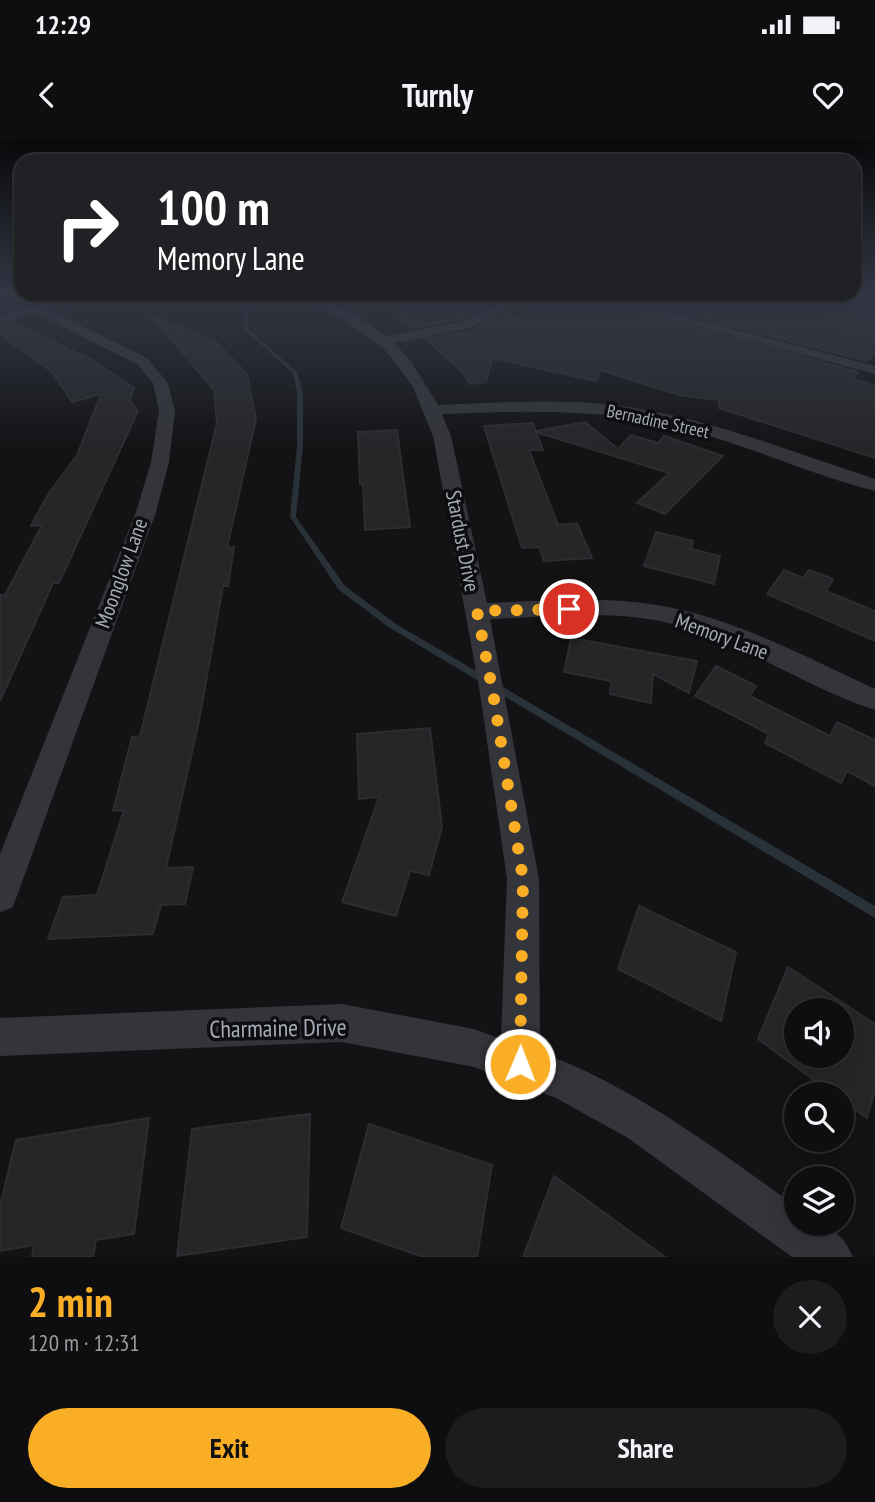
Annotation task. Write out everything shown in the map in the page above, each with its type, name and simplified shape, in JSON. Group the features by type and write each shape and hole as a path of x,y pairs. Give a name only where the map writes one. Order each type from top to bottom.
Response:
{"street":[{"name":"Moonglow Lane","path":"0,896 139,524 163,452 167,408 163,387 155,372 142,361 110,345"},
{"name":"Stardust Drive","path":"388,345 405,361 433,410 442,436 483,640 523,879 520,1064"},
{"path":"779,345 875,370"},
{"name":"Bernadine Street","path":"433,410 567,406 653,416 726,436 875,485"},
{"name":"Memory Lane","path":"477,611 645,611 683,619 734,637 875,700"},
{"name":"Charmaine Drive","path":"0,1037 342,1023 474,1048 567,1082 643,1124 830,1257"}],"building":[{"path":"15,345 61,345 96,362 134,388 130,400 138,411 59,583 53,583 0,701 0,595 5,595 42,525 31,526 47,496 77,455 101,394 72,402 52,372"},
{"path":"176,345 219,345 247,374 256,419 227,548 234,547 228,586 223,586 199,721 166,868 193,867 185,904 161,905 153,934 48,939 63,897 97,895 124,810 113,811 132,737 140,736 217,423 214,390"},
{"path":"433,345 760,345 858,372 853,379 875,385 875,458 719,408 719,400 679,395 600,370 596,381 492,358 486,382 470,384 461,371"},
{"path":"805,345 875,345 875,352 867,361"},
{"path":"585,422 618,449 631,435 658,443 664,436 723,456 665,514 637,503 669,473 536,432 543,450 529,450 558,525 577,523 592,558 544,561 539,547 522,548 484,426 533,423 536,431"},
{"path":"397,430 410,527 365,530 358,432"},
{"path":"656,532 693,541 691,549 720,556 714,584 644,566"},
{"path":"784,570 803,578 809,570 833,579 826,591 875,611 875,641 767,594"},
{"path":"571,638 697,661 689,693 653,674 651,703 610,694 611,681 564,672"},
{"path":"716,666 756,686 750,696 830,736 837,722 875,740 875,786 847,771 841,783 765,743 769,734 695,696"},
{"path":"430,728 442,827 429,875 410,871 396,916 342,902 379,797 359,799 357,734"},
{"path":"639,906 736,952 721,1021 618,969"},
{"path":"788,967 835,998 784,998 784,1058 758,1039"},
{"path":"854,1010 875,1024 875,1090 867,1118 854,1109 854,1082 817,1082 798,1068 854,1068"},
{"path":"310,1114 307,1237 177,1256 192,1129"},
{"path":"149,1118 134,1234 96,1240 93,1257 32,1257 34,1245 0,1251 0,1206 16,1140"},
{"path":"369,1124 492,1165 477,1257 423,1257 341,1228"},
{"path":"554,1176 665,1257 523,1257"}],"waterway":[{"path":"264,345 295,372 300,393 300,446 293,517 342,588 393,626 875,912"}],"route":[{"path":"520,1064 523,879 477,611 569,609"}]}
